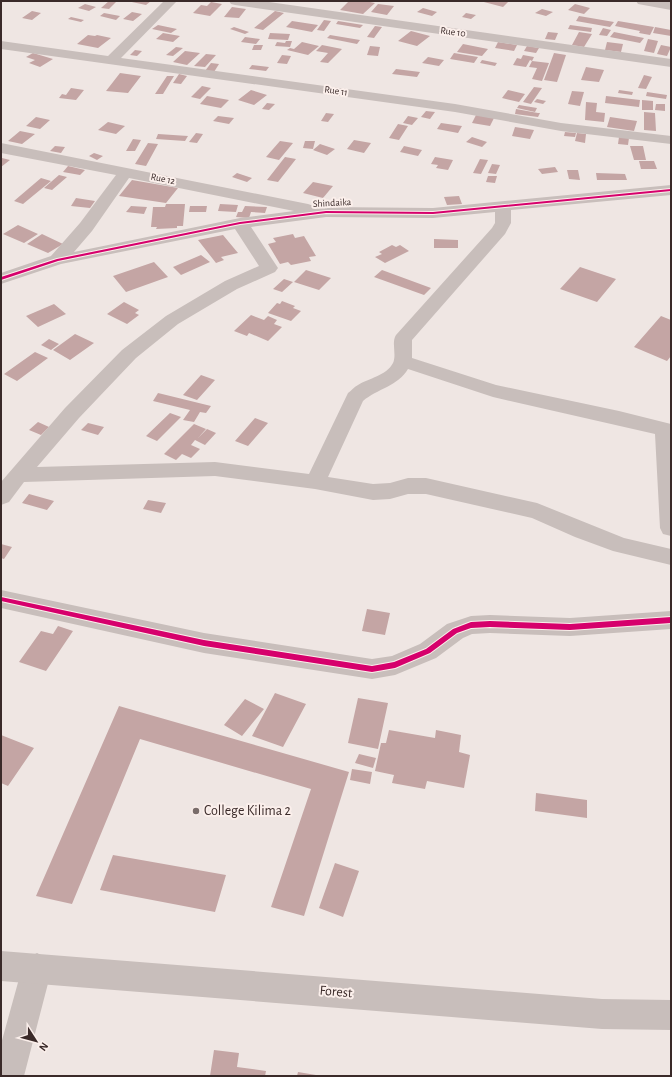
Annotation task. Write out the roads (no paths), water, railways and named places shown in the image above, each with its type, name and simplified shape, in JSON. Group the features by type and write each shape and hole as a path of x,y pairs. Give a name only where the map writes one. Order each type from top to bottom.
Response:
{"street":[{"path":"112,60 171,1"},
{"name":"Rue 10","path":"236,1 671,63"},
{"path":"642,1 671,6"},
{"name":"Rue 11","path":"1,45 455,108 561,127 671,140"},
{"name":"Rue 12","path":"1,148 326,212"},
{"path":"57,260 86,227 126,172"},
{"name":"Shindaika","path":"1,279 57,260 240,223 326,212 416,214 671,190"},
{"path":"315,482 355,398 365,389 384,381 398,370 403,361 403,339 499,230 503,223 504,206"},
{"path":"7,487 72,412 129,354 172,320 219,292 269,268 240,223"},
{"path":"403,361 493,391 668,430 671,528"},
{"path":"7,487 215,469 315,482 373,492 390,491 408,486 426,486 537,511 582,530 621,544 671,558"},
{"path":"1,599 204,643 372,670 395,665 428,651 455,631 471,625 490,624 570,627 671,620"},
{"name":"Forest","path":"1,966 602,1014 671,1015"},
{"path":"8,1076 38,968"}],"place":[{"name":"College Kilima 2","path":"196,811"}]}
